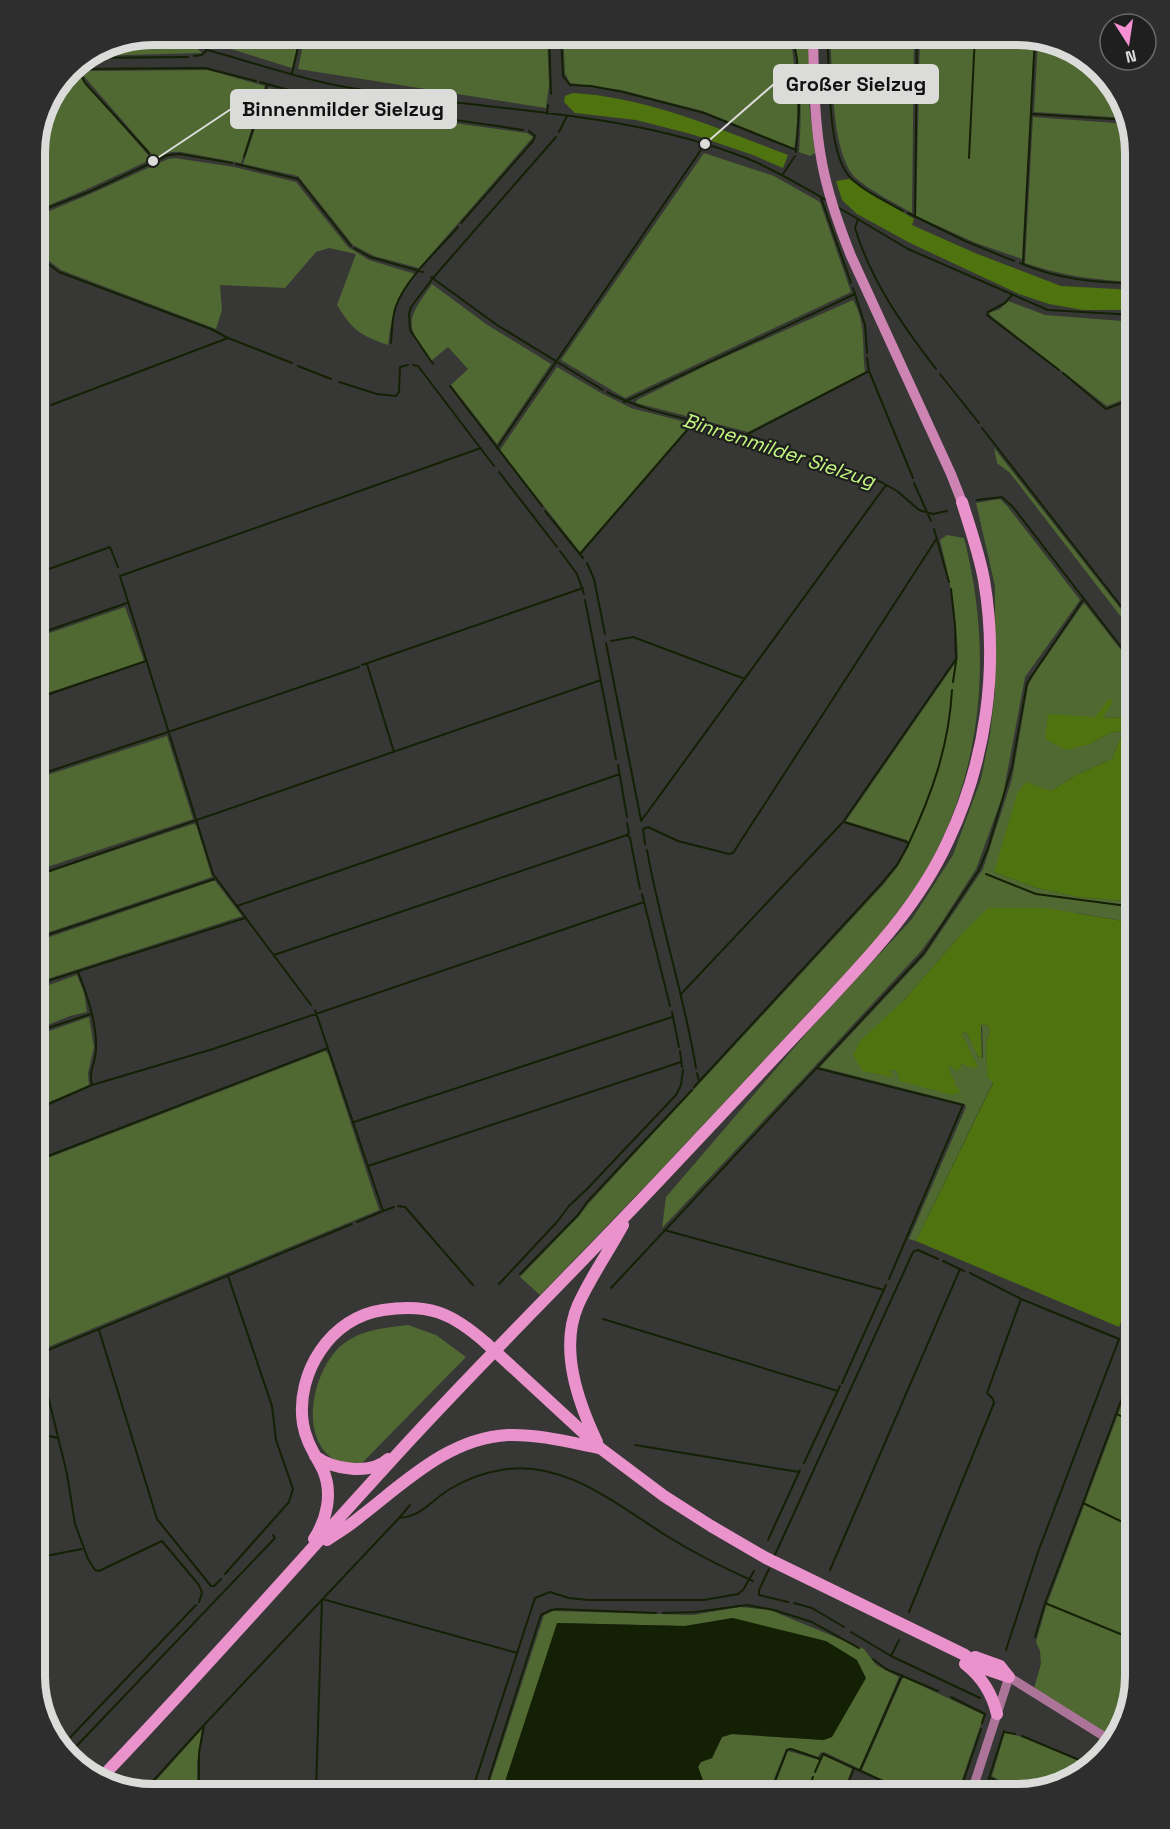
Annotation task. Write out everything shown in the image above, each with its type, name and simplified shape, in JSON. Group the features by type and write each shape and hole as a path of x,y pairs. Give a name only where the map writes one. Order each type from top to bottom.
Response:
{"highway":[{"path":"105,1773 414,1436 629,1213 865,961 906,912 928,879 947,844 970,786 981,743 990,675 988,612 984,578 962,502"},
{"path":"600,1448 578,1395 572,1366 571,1335 578,1305 629,1213"},
{"path":"308,1554 323,1524 327,1507 326,1478 305,1437 302,1421 307,1377 321,1347 342,1328 360,1317 378,1310 408,1306 422,1307 443,1312 466,1326 600,1448 664,1496 750,1549 938,1643 965,1655 1000,1666 1009,1677"},
{"path":"308,1554 360,1517 423,1467 469,1444 507,1435 531,1436 600,1448"},
{"path":"315,1456 326,1463 342,1468 369,1467 383,1464 414,1436"},
{"path":"938,1643 982,1679 994,1701 997,1714"}],"main road":[{"path":"813,45 816,115 826,181 837,219 851,256 962,502"}],"street":[{"path":"974,1784 1009,1677 1106,1738"}],"green space":[{"path":"153,45 194,45 202,53 106,56 125,49"},
{"path":"218,45 298,45 292,68"},
{"path":"303,45 547,45 549,85 546,108 298,69"},
{"path":"564,45 791,45 797,107 794,148 703,111 621,90 570,83 565,73"},
{"path":"795,45 810,45 811,102 809,103 815,153 810,156 799,152 798,64"},
{"path":"831,45 914,45 912,213 863,184 848,168 837,132"},
{"path":"920,45 1034,46 1022,259 976,243 916,216"},
{"path":"1038,47 1065,56 1088,72 1107,93 1119,117 1034,112"},
{"path":"208,70 265,86 241,163 181,152 171,152 155,158 82,74 86,71"},
{"path":"79,75 150,160 45,207 45,146 49,125 63,93"},
{"path":"269,88 353,109 527,133 533,137 419,268 374,256 353,245 298,176 243,164"},
{"path":"573,93 601,96 655,108 709,125 788,155 783,168 691,134 636,120 575,113 564,102 565,96"},
{"path":"1033,117 1121,123 1125,153 1125,281 1080,277 1025,263"},
{"path":"704,153 774,176 820,202 851,292 625,398 561,360"},
{"path":"175,158 234,167 296,182 348,247 369,260 415,274 403,291 396,307 388,345 358,331 337,305 356,254 329,248 316,252 285,288 220,285 222,310 216,329 61,270 45,258 45,213"},
{"path":"849,179 914,219 912,225 975,253 1061,286 1125,289 1125,310 1083,310 1049,304 1019,294 910,243 857,214 842,200 836,181"},
{"path":"432,284 486,324 551,364 497,444 451,385 468,369 448,347 431,361 416,338 413,330 413,315"},
{"path":"853,300 862,326 865,372 748,432 636,403 637,400 709,364"},
{"path":"1008,301 1045,315 1125,321 1125,399 1107,406 989,313 1000,309"},
{"path":"557,367 631,408 690,425 580,552 500,450"},
{"path":"994,448 1125,614 1125,622 1010,473 997,463"},
{"path":"1000,499 1080,600 1025,677 1003,795 976,869 921,951 662,1228 666,1197 811,1028 912,919 953,855 981,779 990,734 995,691 995,586 976,503"},
{"path":"947,535 964,538 973,581 980,667 971,753 960,794 944,835 924,874 905,903 869,948 540,1295 520,1277 579,1216 883,885 898,866 909,846 907,840 846,821 958,659 952,599 940,540"},
{"path":"1085,604 1125,655 1125,717 1102,718 1109,699 1090,744 1110,733 1123,731 1112,759 1076,775 1051,791 994,872 1037,888 1078,897 1125,901 1125,921 1077,913 957,939 904,1000 872,1071 880,1075 896,1070 898,1075 952,1095 960,1092 952,1082 948,1063 973,1068 962,1034 965,1032 974,1044 978,1057 983,1058 982,1024 988,1026 990,1032 986,1047 987,1076 993,1082 916,1241 909,1239 966,1107 965,1104 820,1067 925,955 983,869 1012,779 1028,686"},
{"path":"125,607 144,661 45,694 45,635"},
{"path":"1109,699 1113,701 1103,718 1125,717 1125,901 1078,897 1037,888 994,872 1017,794 1026,782 1051,791 1076,775 1112,759 1123,731 1110,733 1090,744 1066,750 1045,739 1048,714 1095,717"},
{"path":"167,736 193,819 45,868 45,776"},
{"path":"193,824 196,825 212,877 45,934 45,874"},
{"path":"213,881 242,916 45,980 45,939"},
{"path":"988,908 1045,908 1125,921 1125,1312 1119,1327 916,1241 993,1083 987,1076 986,1048 990,1032 988,1026 982,1024 981,1027 982,1060 968,1035 965,1032 962,1034 978,1067 973,1068 961,1064 961,1069 956,1071 949,1065 950,1073 956,1082 953,1082 961,1092 952,1095 900,1081 896,1070 889,1071 893,1075 891,1077 863,1071 853,1055 860,1041 904,1000 957,939"},
{"path":"77,975 84,993 87,1012 45,1026 45,986"},
{"path":"89,1017 94,1047 88,1073 89,1085 45,1104 45,1032"},
{"path":"325,1051 328,1054 379,1210 45,1348 45,1159"},
{"path":"408,1325 436,1335 466,1357 362,1463 339,1462 325,1452 317,1438 313,1421 318,1384 325,1367 334,1353 346,1342 360,1334"},
{"path":"1125,1396 1125,1676 1121,1704 1108,1735 1034,1688 1041,1664 1040,1651 1036,1642 1046,1607"},
{"path":"740,1607 770,1610 864,1649 876,1665 899,1677 860,1769 824,1752 818,1757 791,1748 786,1749 772,1784 703,1784 698,1767 701,1762 712,1758 722,1737 732,1734 824,1740 733,1618 685,1626 558,1623 504,1784 489,1784 544,1615 553,1611 693,1615"},
{"path":"903,1677 984,1715 960,1784 892,1784 862,1770"},
{"path":"202,1729 197,1780 193,1784 153,1784"},
{"path":"1005,1732 1082,1762 1065,1773 1031,1783 1006,1784 992,1776"},
{"path":"788,1751 820,1760 824,1755 852,1769 846,1784 775,1784"}],"shaded area":[{"path":"733,1618 826,1641 857,1660 866,1678 832,1737 824,1740 732,1734 722,1737 712,1758 701,1762 698,1767 703,1784 504,1784 557,1623 685,1626"}],"waterway":[{"path":"200,45 207,50 330,84 645,128 696,141 746,158 826,200"},
{"path":"292,73 299,45"},
{"path":"549,45 551,94"},
{"path":"561,45 563,76 570,85 623,92 704,113 796,150"},
{"path":"794,45 797,59 799,110 796,152"},
{"path":"827,45 832,125 840,159 846,172 856,183 903,211"},
{"path":"915,217 917,45"},
{"path":"969,158 975,45"},
{"path":"1023,264 1035,47"},
{"path":"194,56 202,55 207,50"},
{"path":"101,58 188,57"},
{"path":"85,69 205,68 256,81"},
{"path":"80,74 85,83 149,153"},
{"path":"260,82 358,105 523,130"},
{"path":"244,157 267,85"},
{"path":"547,114 548,105"},
{"path":"1032,114 1119,119"},
{"path":"559,132 567,116"},
{"path":"461,223 533,141 535,136 529,131"},
{"path":"433,364 410,330 411,307 433,278 556,137"},
{"path":"497,448 705,144"},
{"name":"Binnenmilder Sielzug","path":"45,209 91,191 168,155 180,154 232,163"},
{"path":"783,174 795,156"},
{"name":"Binnenmilder Sielzug","path":"236,164 298,179 351,246"},
{"path":"821,198 851,283"},
{"path":"836,206 908,249 1048,310 1125,314"},
{"path":"908,213 965,241 1014,261"},
{"path":"858,219 855,228 879,285 936,369"},
{"path":"391,343 394,315 401,295 415,274 458,227"},
{"name":"Binnenmilder Sielzug","path":"354,248 370,257 423,272"},
{"path":"45,262 59,272 211,329 292,363"},
{"path":"1020,263 1048,273 1076,279 1125,283"},
{"name":"Binnenmilder Sielzug","path":"431,277 497,325 603,390"},
{"path":"853,288 865,325 867,353"},
{"path":"624,402 855,294"},
{"path":"1012,295 1005,303 988,312 987,315 1059,370"},
{"path":"51,405 228,338"},
{"path":"867,358 869,371 913,478"},
{"path":"339,382 377,394 396,396 399,392 400,367 408,365"},
{"path":"413,365 418,366 494,466"},
{"path":"298,366 331,379"},
{"path":"746,435 869,371"},
{"path":"1063,373 1106,409 1125,402"},
{"path":"940,374 979,423"},
{"path":"450,386 542,506"},
{"name":"Binnenmilder Sielzug","path":"607,392 658,412 747,435 881,482 897,491 919,510 933,514 947,511"},
{"path":"580,554 695,421"},
{"path":"982,428 1125,611"},
{"path":"311,1005 213,874 120,576 481,448"},
{"path":"499,472 557,547"},
{"path":"914,483 931,521"},
{"path":"641,821 886,485"},
{"name":"Binnenmilder Sielzug","path":"977,500 1002,497 1013,507 1125,652"},
{"path":"545,511 583,558"},
{"path":"934,529 949,582"},
{"path":"643,829 648,827 678,841 729,854 733,853 937,538"},
{"path":"45,570 110,547 118,567"},
{"path":"560,551 577,574 584,594"},
{"path":"587,563 594,579 605,634"},
{"path":"362,665 583,588"},
{"path":"681,994 843,822 956,659 951,589"},
{"path":"585,600 616,759"},
{"path":"611,1288 923,954 979,870 988,848 1012,767 1027,683 1083,600"},
{"path":"45,632 127,603"},
{"path":"611,641 633,637 745,679"},
{"path":"606,643 641,820"},
{"path":"45,696 146,661"},
{"path":"953,682 956,661"},
{"path":"367,664 394,752"},
{"path":"45,773 359,667"},
{"path":"45,873 601,680"},
{"path":"908,845 925,807 938,769 947,731 952,690"},
{"path":"618,765 627,817"},
{"path":"237,906 620,774"},
{"path":"694,1087 882,883 897,865 908,845 907,842 844,822"},
{"path":"274,955 627,835 629,833 627,823"},
{"path":"643,829 645,844"},
{"path":"627,835 630,838 640,889"},
{"path":"647,850 696,1068"},
{"path":"986,874 1036,894 1125,906"},
{"path":"45,936 214,879"},
{"path":"642,894 670,1006"},
{"path":"45,1106 92,1085 213,1049 644,902"},
{"path":"45,982 245,918"},
{"path":"78,972 88,999 95,1030 96,1049 91,1075 92,1085"},
{"path":"315,1010 383,1211 357,1222"},
{"path":"672,1012 679,1047"},
{"path":"45,1029 91,1014"},
{"path":"354,1122 672,1017"},
{"path":"45,1157 328,1048"},
{"path":"680,1051 682,1067"},
{"path":"368,1166 681,1062"},
{"path":"816,1068 963,1105 889,1279"},
{"path":"499,1284 569,1206 676,1095 681,1085 683,1070"},
{"path":"697,1073 699,1081"},
{"path":"520,1274 578,1215 587,1202 692,1090"},
{"path":"398,1206 405,1207 473,1285"},
{"path":"383,1211 394,1207"},
{"path":"45,1351 352,1224"},
{"path":"664,1230 884,1290"},
{"path":"774,1557 913,1252 918,1250 938,1259"},
{"path":"943,1261 964,1271"},
{"path":"830,1570 960,1269"},
{"path":"970,1273 1021,1299 1119,1339 1038,1552 1006,1650"},
{"path":"225,1574 289,1502 293,1489 276,1440 272,1406 228,1276"},
{"path":"842,1383 886,1285"},
{"path":"909,1612 994,1403 987,1393 1021,1299"},
{"path":"603,1319 838,1391"},
{"path":"1123,1330 1125,1324"},
{"path":"99,1330 157,1519 211,1586 221,1579"},
{"path":"45,1377 67,1474 75,1524 88,1559 95,1570 99,1571 162,1541 199,1585 202,1593 199,1602"},
{"path":"804,1463 840,1386"},
{"path":"1083,1503 1125,1390"},
{"path":"1117,1414 1125,1418"},
{"path":"45,1435 58,1438"},
{"path":"635,1445 799,1472"},
{"path":"150,1784 399,1518 420,1511 450,1489 481,1475 524,1468 546,1471 568,1478 589,1487 720,1566 753,1581"},
{"path":"768,1540 800,1470"},
{"path":"1125,1523 1083,1503 1045,1603 1125,1636"},
{"path":"400,1517 410,1505"},
{"path":"74,1749 275,1538 273,1535"},
{"path":"45,1556 82,1549"},
{"path":"769,1569 759,1595 788,1602"},
{"path":"474,1784 535,1598 550,1592 569,1598 588,1600 704,1600 738,1594 743,1590 754,1571"},
{"path":"316,1784 322,1599 517,1653"},
{"path":"794,1603 812,1608 844,1627"},
{"path":"1035,1637 1045,1603"},
{"path":"67,1741 196,1605"},
{"path":"663,1613 695,1612 747,1605 774,1610 812,1622 859,1648"},
{"path":"487,1784 541,1615 557,1609 656,1613"},
{"path":"851,1632 891,1656 980,1698"},
{"path":"891,1656 899,1640"},
{"path":"873,1659 886,1669 938,1691"},
{"path":"860,1770 902,1675"},
{"path":"951,1697 985,1714"},
{"path":"982,1723 985,1714"},
{"path":"194,1784 199,1779 199,1753 204,1725"},
{"path":"962,1784 981,1729"},
{"path":"987,1784 1004,1731"},
{"path":"1004,1732 1015,1734"},
{"path":"1022,1736 1083,1761"},
{"path":"774,1784 787,1750 791,1749 820,1759"},
{"path":"815,1772 823,1754 889,1784"},
{"path":"848,1784 854,1768"},
{"path":"810,1784 813,1777"},
{"path":"989,1777 1001,1784"},
{"path":"198,1782 222,1784"}],"place":[{"name":"Großer Sielzug","path":"705,144"},
{"name":"Binnenmilder Sielzug","path":"153,161"}]}
